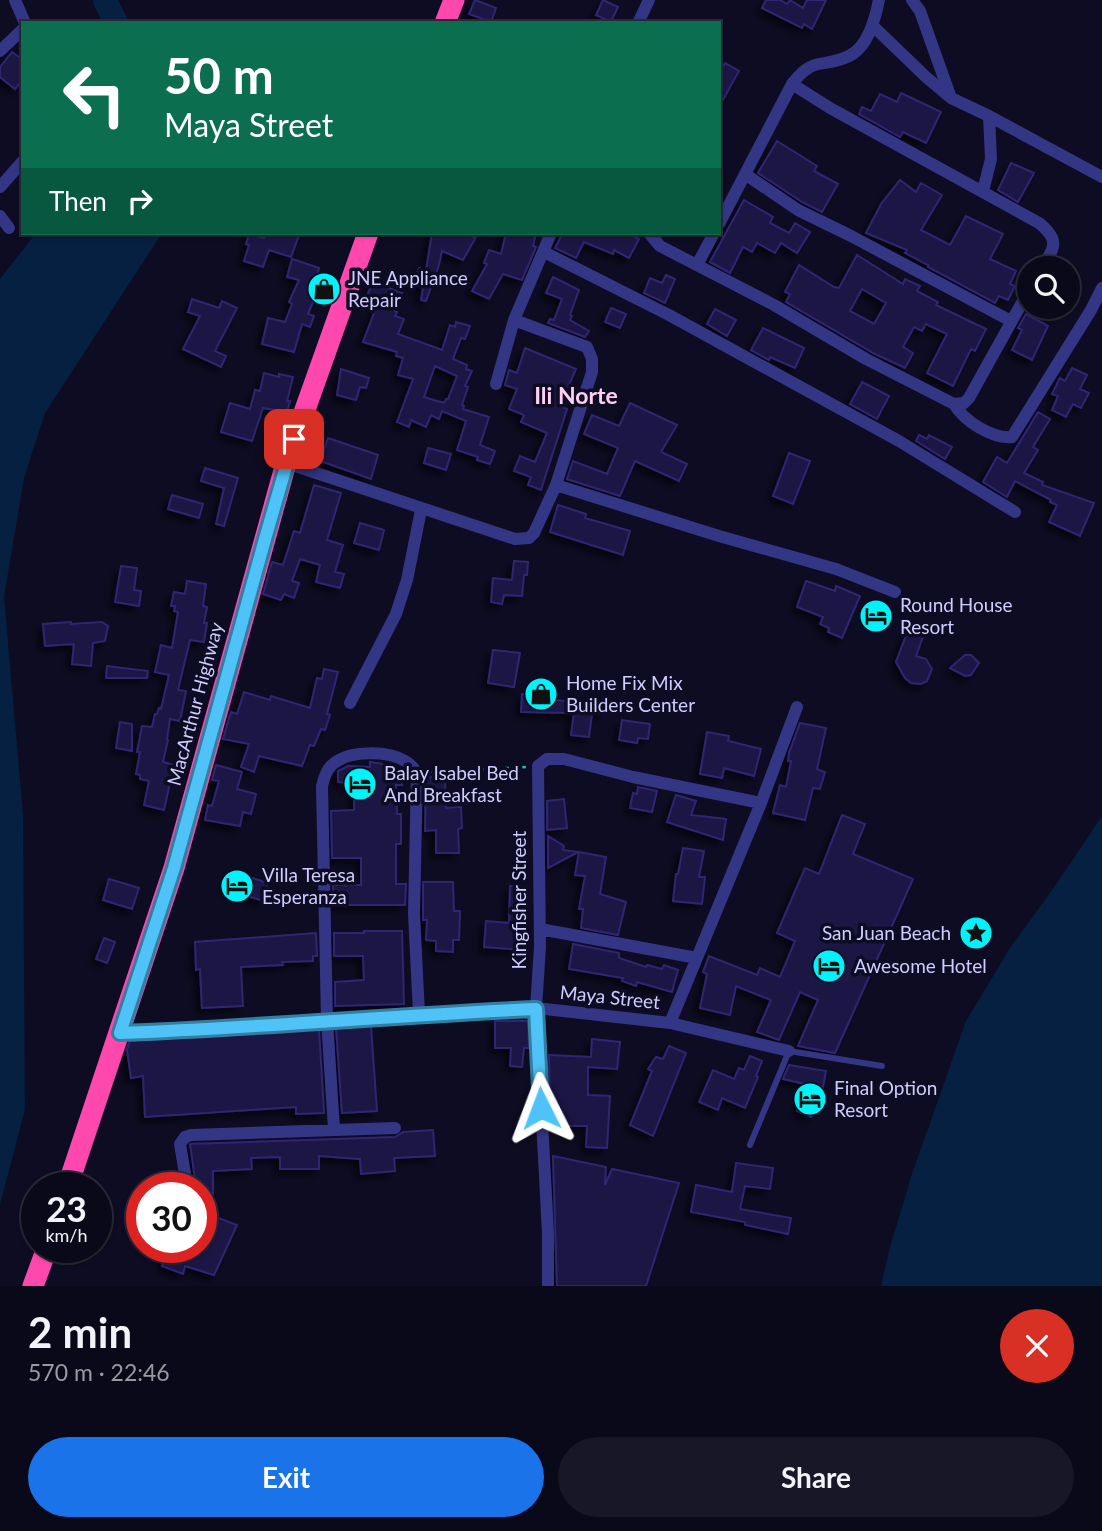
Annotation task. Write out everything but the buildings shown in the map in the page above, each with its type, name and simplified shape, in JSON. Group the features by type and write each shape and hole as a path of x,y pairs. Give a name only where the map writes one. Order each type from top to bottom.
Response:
{"highway":[{"path":"446,21 454,0"},
{"name":"MacArthur Highway","path":"72,1172 174,868 286,463 367,235"},
{"path":"33,1286 41,1263"}],"street":[{"path":"15,0 24,21"},
{"path":"639,21 649,0"},
{"path":"721,220 792,84 802,71 813,64 850,56 860,47 873,26 879,0"},
{"path":"912,0 920,11 951,98"},
{"path":"873,26 926,78 951,98 1102,177"},
{"path":"0,51 21,31"},
{"path":"792,84 830,108 1039,223 1051,232 1054,241 1049,256"},
{"path":"983,191 991,159 989,116"},
{"path":"0,187 21,163"},
{"path":"745,174 798,210 1011,321"},
{"path":"0,216 9,228"},
{"path":"496,384 514,320 550,235"},
{"path":"651,235 660,246 954,404 967,420 1003,438 1012,437 1102,288"},
{"path":"698,265 714,235"},
{"path":"544,252 659,309 888,435 1014,512"},
{"path":"954,404 964,403 969,398 1017,311"},
{"path":"286,463 421,510 516,539 529,538 534,533 556,485 593,368 593,359 587,347 514,320"},
{"path":"556,485 836,569 895,592"},
{"path":"350,703 396,614 407,580 421,510"},
{"path":"670,1023 761,803 797,707"},
{"path":"334,1129 327,1020 322,799 324,776 332,764 356,755 383,754 404,760 417,772 414,914 419,1013"},
{"path":"538,766 547,759 564,759 633,777 761,803"},
{"name":"Kingfisher Street","path":"538,766 540,929 536,1009 548,1233 548,1286"},
{"path":"540,929 697,958"},
{"name":"Maya Street","path":"120,1033 184,1031 419,1013 536,1009 670,1023 789,1051"},
{"path":"185,1172 180,1144 188,1136 395,1129"}],"lane":[{"name":"Maya Street","path":"789,1051 882,1066"},
{"path":"750,1145 789,1051"}],"path":[{"path":"417,772 538,766"}],"water":[{"path":"34,235 161,235 45,413 24,478 4,597 23,815 25,1109 0,1205 0,279"},
{"path":"1102,816 1102,1286 881,1286 912,1174 966,1021 1010,948"}],"waterway":[{"path":"105,0 115,21"}],"place":[{"name":"JNE Appliance Repair","path":"324,289"},
{"name":"Round House Resort","path":"876,616"},
{"name":"Home Fix Mix Builders Center","path":"541,694"},
{"name":"Balay Isabel Bed And Breakfast","path":"360,784"},
{"name":"Villa Teresa Esperanza","path":"237,886"},
{"name":"San Juan Beach","path":"976,933"},
{"name":"Awesome Hotel","path":"829,966"},
{"name":"Final Option Resort","path":"810,1099"}],"district":[{"name":"Ili Norte","path":"576,396"}],"route":[{"path":"294,439 174,868 120,1033 184,1031 419,1013 536,1009 541,1108"}]}
